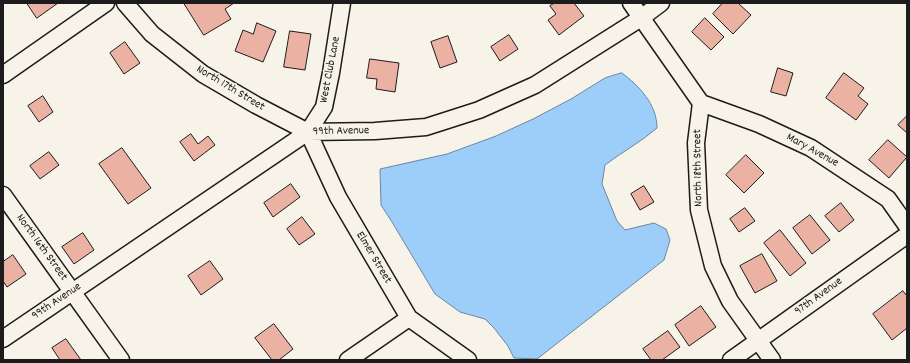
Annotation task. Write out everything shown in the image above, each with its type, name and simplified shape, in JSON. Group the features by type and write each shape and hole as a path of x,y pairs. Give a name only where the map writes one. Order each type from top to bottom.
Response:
{"street":[{"path":"3,75 106,3"},
{"name":"North 17th Street","path":"125,3 152,34 203,74 256,105 308,132"},
{"name":"West Club Lane","path":"308,132 324,107 342,3"},
{"path":"630,3 701,103"},
{"name":"99th Avenue","path":"3,339 308,132 375,131 426,127 479,110 535,85 641,18 661,3"},
{"name":"Mary Avenue","path":"701,103 759,124 811,148 888,199 907,226"},
{"name":"North 18th Street","path":"701,103 696,143 699,210 713,266 730,301 772,360"},
{"name":"Elmer Street","path":"308,132 338,197 409,318 468,360"},
{"name":"North 16th Street","path":"3,195 121,360"},
{"name":"97th Avenue","path":"731,360 907,234"},
{"path":"348,360 409,318"}],"water":[{"path":"622,73 646,96 654,111 657,128 605,165 602,184 617,221 625,230 654,223 666,229 670,240 664,260 537,359 514,358 508,346 485,319 460,312 435,294 381,205 380,169 447,154 496,136 571,99 605,78"}],"building":[{"path":"27,3 58,3 37,18"},
{"path":"184,3 234,3 225,9 231,19 204,35"},
{"path":"555,3 574,3 584,16 559,35 548,20 556,14 550,6"},
{"path":"723,3 738,3 751,15 733,34 713,14"},
{"path":"705,18 724,37 711,50 692,32"},
{"path":"257,23 276,31 263,62 235,51 243,30 253,34"},
{"path":"290,31 311,34 305,70 284,67"},
{"path":"509,35 518,49 500,61 491,47"},
{"path":"448,36 457,62 440,68 431,42"},
{"path":"125,42 140,63 124,74 110,53"},
{"path":"370,59 399,63 395,92 376,89 377,79 367,78"},
{"path":"778,68 793,73 786,96 771,92"},
{"path":"844,73 864,88 858,96 868,104 856,120 826,98"},
{"path":"43,96 53,112 39,122 28,106"},
{"path":"907,116 907,133 898,125"},
{"path":"191,134 198,144 208,136 215,145 194,161 180,142"},
{"path":"888,140 907,157 889,178 869,160"},
{"path":"122,148 151,188 128,204 99,164"},
{"path":"49,152 59,165 40,179 30,166"},
{"path":"746,155 764,173 744,193 726,175"},
{"path":"291,184 300,197 273,217 264,203"},
{"path":"644,186 654,202 640,210 631,194"},
{"path":"841,203 854,220 839,232 825,216"},
{"path":"745,208 755,221 739,232 730,219"},
{"path":"810,215 830,240 812,254 793,228"},
{"path":"302,217 315,234 299,245 287,229"},
{"path":"780,230 806,263 790,276 764,243"},
{"path":"83,233 94,250 74,264 62,247"},
{"path":"762,254 777,281 755,293 740,266"},
{"path":"13,255 26,274 7,287 3,281 3,262"},
{"path":"210,261 223,279 201,295 188,276"},
{"path":"903,291 907,296 907,328 892,340 873,314"},
{"path":"701,306 716,327 689,346 675,325"},
{"path":"274,324 293,349 279,360 272,360 255,338"},
{"path":"668,331 680,347 662,360 651,360 643,349"},
{"path":"66,339 81,360 60,360 52,348"}]}
